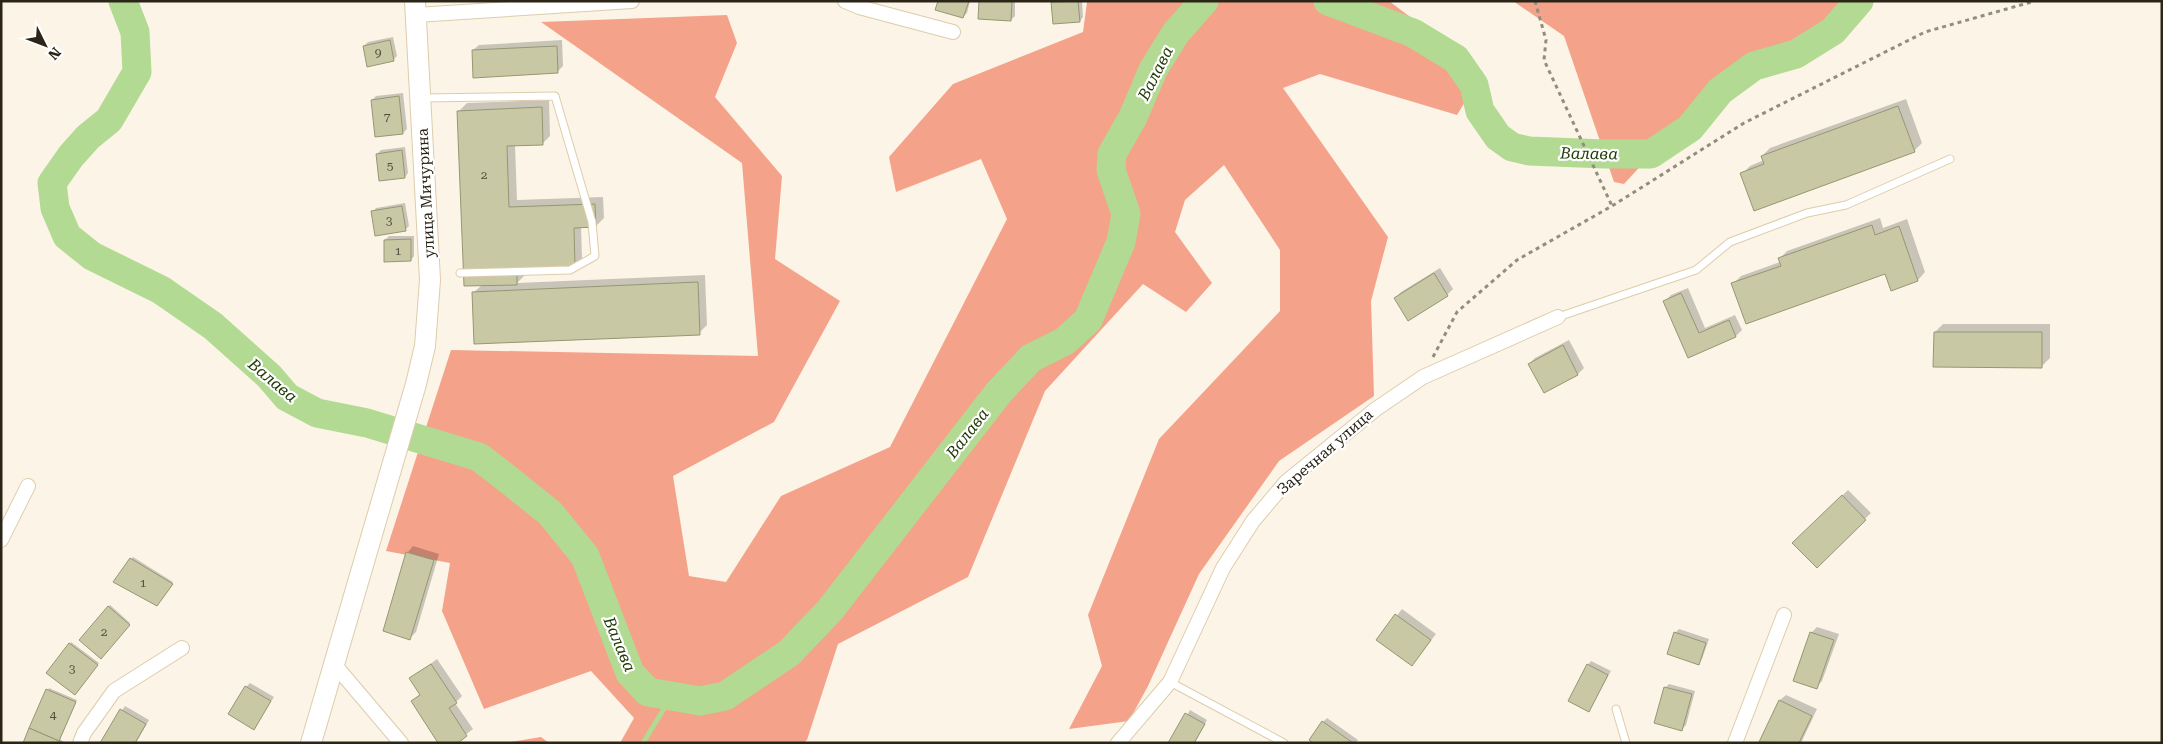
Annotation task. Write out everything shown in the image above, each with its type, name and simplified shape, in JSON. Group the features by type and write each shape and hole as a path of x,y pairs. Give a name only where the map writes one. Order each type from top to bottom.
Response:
{"main road":[{"name":"улица Мичурина","path":"311,743 426,346 430,280 416,8"}],"street":[{"path":"416,8 632,1"},
{"path":"845,1 859,7 953,32"},
{"name":"Заречная улица","path":"1118,743 1170,682 1223,568 1253,521 1286,482 1376,408 1423,377 1558,317"},
{"path":"1,540 28,486"},
{"path":"1735,743 1784,615"},
{"path":"80,743 84,733 114,691 182,648"},
{"path":"334,664 401,743"}],"lane":[{"path":"421,98 555,96 592,222 595,256 570,270 460,273"},
{"path":"1558,317 1696,270 1730,242 1807,213 1846,205 1950,159"},
{"path":"1170,682 1284,743"},
{"path":"1616,709 1626,743"}],"path":[{"path":"1536,1 1546,40 1544,60 1612,206"},
{"path":"1423,377 1457,312 1517,260 1612,206 1744,123 1925,32 2035,1"}],"shaded area":[{"path":"1085,1 1389,1 1483,72 1457,115 1320,74 1283,88 1388,237 1371,301 1374,396 1279,461 1199,574 1148,686 1129,721 1069,729 1102,666 1088,615 1159,439 1280,311 1280,250 1224,165 1185,200 1175,232 1212,283 1186,312 1143,284 1045,391 968,577 838,644 807,740 804,743 620,743 634,718 591,671 484,709 442,611 450,563 386,551 451,350 758,356 742,163 541,22 727,15 737,43 715,97 782,176 775,259 840,301 774,422 673,476 689,576 726,582 781,496 890,447 1007,219 981,159 896,192 889,157 953,84 1083,32 1087,2"},
{"path":"1513,1 1849,1 1806,39 1736,62 1624,184 1614,182 1564,36"},
{"path":"541,737 549,743 505,743"}],"building":[{"path":"493,1 515,1 516,5 495,9"},
{"path":"938,1 969,1 963,18 935,10"},
{"path":"979,1 1012,1 1011,21 978,19"},
{"path":"1078,1 1080,22 1053,24 1051,2"},
{"path":"390,40 394,61 367,67 363,46"},
{"path":"557,46 558,73 473,78 472,50"},
{"path":"399,96 403,134 375,137 371,100"},
{"path":"1898,106 1915,152 1754,211 1740,173 1764,164 1761,156"},
{"path":"542,107 543,145 507,146 509,207 595,204 596,227 574,228 575,267 517,269 517,285 464,286 457,111"},
{"path":"402,150 405,178 379,181 376,154"},
{"path":"402,206 406,231 375,236 371,211"},
{"path":"1872,225 1875,235 1899,226 1918,281 1891,291 1885,274 1746,324 1731,283 1781,266 1778,258"},
{"path":"411,239 411,261 384,262 384,240"},
{"path":"1434,273 1448,296 1408,321 1394,298"},
{"path":"698,282 700,335 474,344 472,292"},
{"path":"1681,293 1699,333 1729,320 1736,337 1688,358 1663,301"},
{"path":"1934,332 2042,332 2042,368 1933,367"},
{"path":"1563,345 1578,375 1544,393 1528,364"},
{"path":"1842,495 1866,520 1817,568 1792,543"},
{"path":"406,552 434,560 410,640 383,631"},
{"path":"130,558 173,584 157,606 113,582"},
{"path":"108,606 130,625 101,659 79,640"},
{"path":"1395,614 1431,640 1412,666 1376,640"},
{"path":"1674,632 1706,643 1699,665 1667,654"},
{"path":"1810,632 1834,640 1817,689 1793,681"},
{"path":"69,643 98,665 75,695 46,673"},
{"path":"431,664 457,703 449,708 467,736 458,743 438,743 411,701 420,695 409,678"},
{"path":"1587,664 1608,675 1589,712 1568,701"},
{"path":"245,686 271,701 254,730 228,714"},
{"path":"1664,687 1692,694 1682,731 1654,723"},
{"path":"46,689 76,702 59,741 29,728"},
{"path":"1779,700 1812,716 1799,743 1759,742"},
{"path":"120,709 146,724 135,743 100,743"},
{"path":"1185,713 1205,724 1194,743 1168,743"},
{"path":"1322,721 1353,743 1313,743 1309,740"},
{"path":"29,728 59,741 64,743 23,743"}],"waterway":[{"name":"Валава","path":"123,1 135,32 137,72 109,120 88,137 71,156 52,183 55,208 67,236 92,256 161,290 213,326 269,376 287,397 317,413 367,423 479,457 550,513 585,556 630,673 648,692 700,701 725,696 789,653 830,610 999,392 1031,358 1065,341 1088,320 1121,242 1126,214 1111,170 1112,154 1133,117 1153,70 1175,34 1204,1"},
{"name":"Валава","path":"1328,1 1413,33 1456,59 1474,85 1480,111 1498,137 1512,147 1529,151 1605,154 1651,154 1690,128 1720,91 1754,66 1796,54 1833,31 1859,1"},
{"path":"643,743 671,697"}]}
